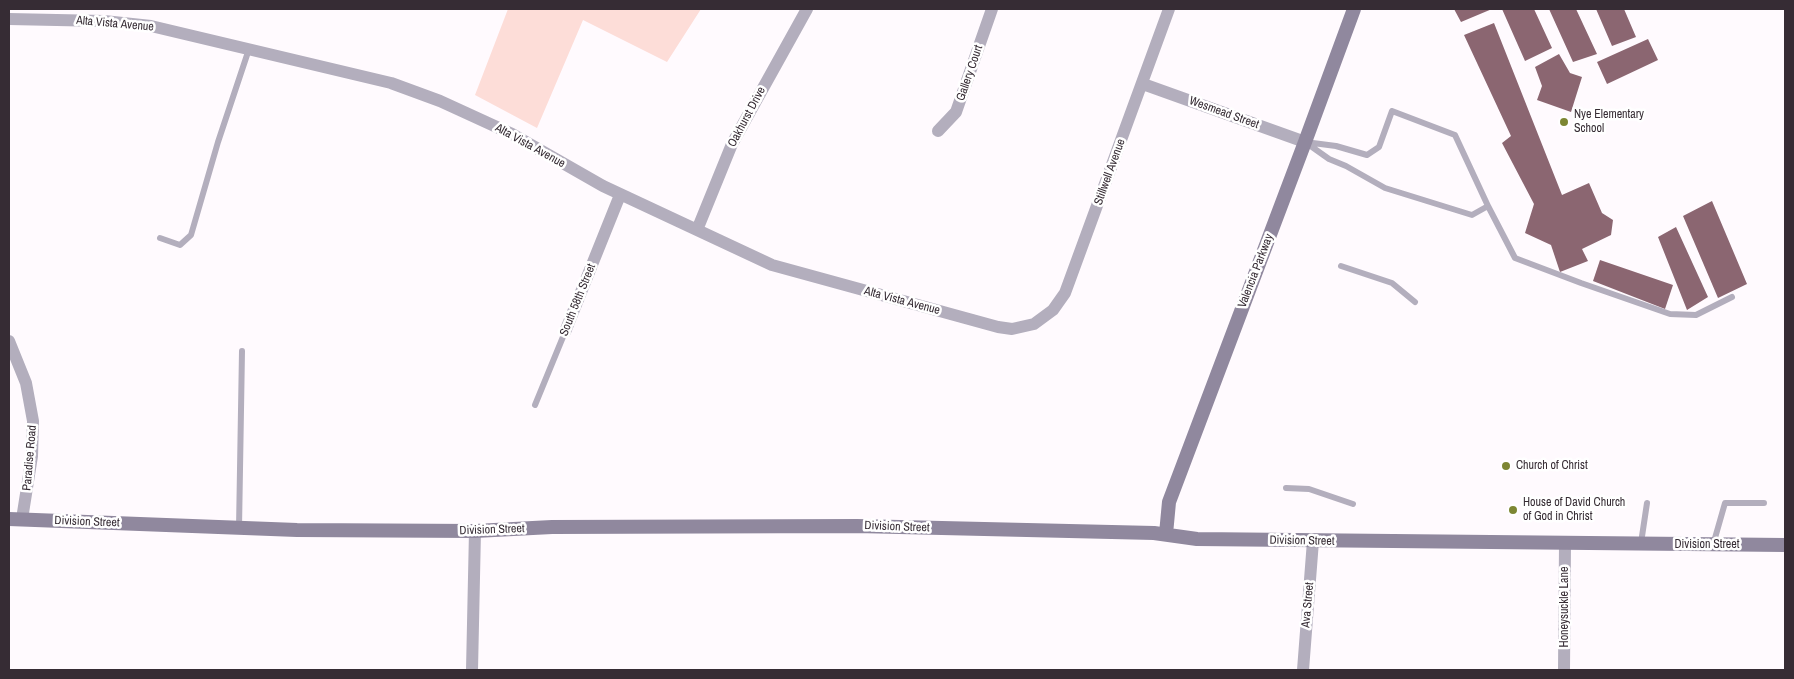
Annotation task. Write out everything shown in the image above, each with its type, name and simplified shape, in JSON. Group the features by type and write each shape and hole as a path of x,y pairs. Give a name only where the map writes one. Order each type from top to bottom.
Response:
{"main road":[{"name":"Valencia Parkway","path":"1166,534 1169,502 1354,9"},
{"name":"Division Street","path":"15,519 297,530 475,531 552,527 857,526 1166,534 1197,539 1785,545"}],"street":[{"name":"Oakhurst Drive","path":"697,230 732,144 806,9"},
{"name":"Gallery Court","path":"938,131 956,112 992,9"},
{"name":"Stillwell Avenue","path":"1034,324 1053,310 1066,293 1169,9"},
{"name":"Alta Vista Avenue","path":"9,19 104,21 151,26 391,84 440,101 512,134 620,195 772,265 998,327 1012,329 1034,324"},
{"name":"Wesmead Street","path":"1143,84 1305,142"},
{"name":"South 58th Street","path":"565,332 620,195"},
{"name":"Paradise Road","path":"9,341 26,384 33,421 32,456 15,519"},
{"path":"472,670 475,531"},
{"name":"Ava Street","path":"1303,670 1313,541"},
{"name":"Honeysuckle Lane","path":"1564,670 1565,544"}],"lane":[{"path":"160,238 180,245 191,235 218,142 249,49"},
{"path":"1305,142 1336,146 1367,155 1379,147 1392,111 1456,135 1488,206 1515,258 1670,314 1696,315 1732,297"},
{"path":"1305,142 1328,159 1346,166 1385,188 1472,215 1488,206"},
{"path":"1341,266 1392,283 1415,302"},
{"name":"South 58th Street","path":"535,405 565,332"},
{"path":"239,528 242,351"},
{"path":"1286,488 1308,489 1353,504"},
{"path":"1641,544 1647,503"},
{"path":"1713,545 1725,503 1764,503"}],"shaded area":[{"path":"508,9 701,9 667,62 583,20 537,128 475,95"}],"building":[{"path":"1454,9 1492,9 1461,22"},
{"path":"1502,9 1534,9 1552,48 1525,61"},
{"path":"1549,9 1576,9 1597,54 1573,62"},
{"path":"1596,9 1624,9 1636,37 1612,46"},
{"path":"1494,23 1562,195 1589,183 1602,213 1613,220 1611,235 1582,249 1588,261 1560,272 1551,245 1525,233 1534,204 1502,143 1511,136 1464,35"},
{"path":"1648,39 1658,60 1607,84 1597,62"},
{"path":"1559,54 1570,73 1582,77 1571,112 1537,100 1542,86 1535,67"},
{"path":"1712,201 1747,284 1718,298 1683,216"},
{"path":"1676,227 1708,297 1687,310 1658,237"},
{"path":"1600,260 1673,285 1665,309 1593,281"}],"place":[{"name":"Nye Elementary School","path":"1564,122"},
{"name":"Church of Christ","path":"1506,466"},
{"name":"House of David Church of God in Christ","path":"1513,510"}]}
